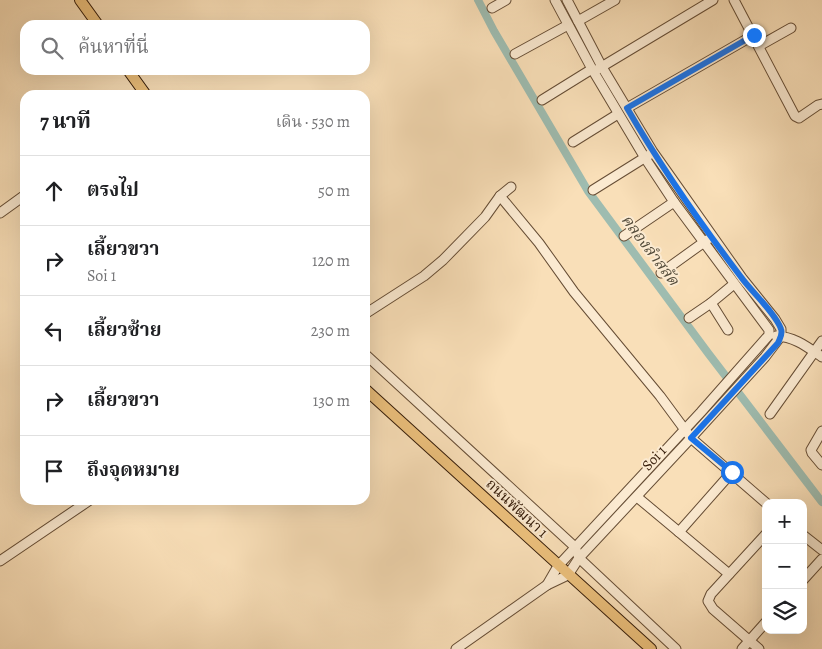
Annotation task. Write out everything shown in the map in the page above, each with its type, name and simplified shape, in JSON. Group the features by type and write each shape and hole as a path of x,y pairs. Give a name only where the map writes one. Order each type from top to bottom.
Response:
{"main road":[{"path":"80,0 94,20"},
{"path":"132,75 142,90"},
{"name":"ถนนพัฒนา 1","path":"370,394 650,649"}],"street":[{"path":"492,8 506,0"},
{"path":"547,585 558,566 769,335 769,330 734,284 627,108 596,67 568,25 555,0"},
{"path":"567,0 618,114 645,158 674,202 776,319 781,329 780,340"},
{"path":"577,20 608,0"},
{"path":"577,20 615,0"},
{"path":"542,100 707,0"},
{"path":"596,67 713,0"},
{"path":"734,0 795,116 799,118 818,104 822,104"},
{"path":"515,54 568,25"},
{"path":"759,46 791,28"},
{"path":"627,108 754,35"},
{"path":"573,142 618,114"},
{"path":"593,190 653,152"},
{"path":"370,311 424,276 443,260 485,217 500,196 511,187"},
{"path":"500,196 691,438 762,499"},
{"path":"0,212 20,198"},
{"path":"624,236 674,202"},
{"path":"661,274 708,239"},
{"path":"689,318 734,284"},
{"path":"710,303 728,330"},
{"path":"769,335 780,340 793,338 818,354"},
{"name":"Soi 1","path":"568,575 579,558 780,340"},
{"path":"770,414 818,354 822,341"},
{"path":"370,359 576,547 579,558 676,649"},
{"path":"822,431 812,450 812,453 822,466"},
{"path":"679,532 732,472"},
{"path":"637,497 729,574"},
{"path":"0,561 83,505"},
{"path":"759,649 713,609 708,601 711,594 762,538"},
{"path":"807,538 822,550"},
{"path":"807,576 822,559"},
{"path":"456,649 547,585 568,575"},
{"path":"742,649 762,626"}],"waterway":[{"name":"คลองลำสลัด","path":"478,0 494,31 588,191 708,353 822,502"}],"route":[{"path":"732,472 691,438 778,343 782,336 781,329 776,319 742,278 682,196 627,108 754,35"}]}
